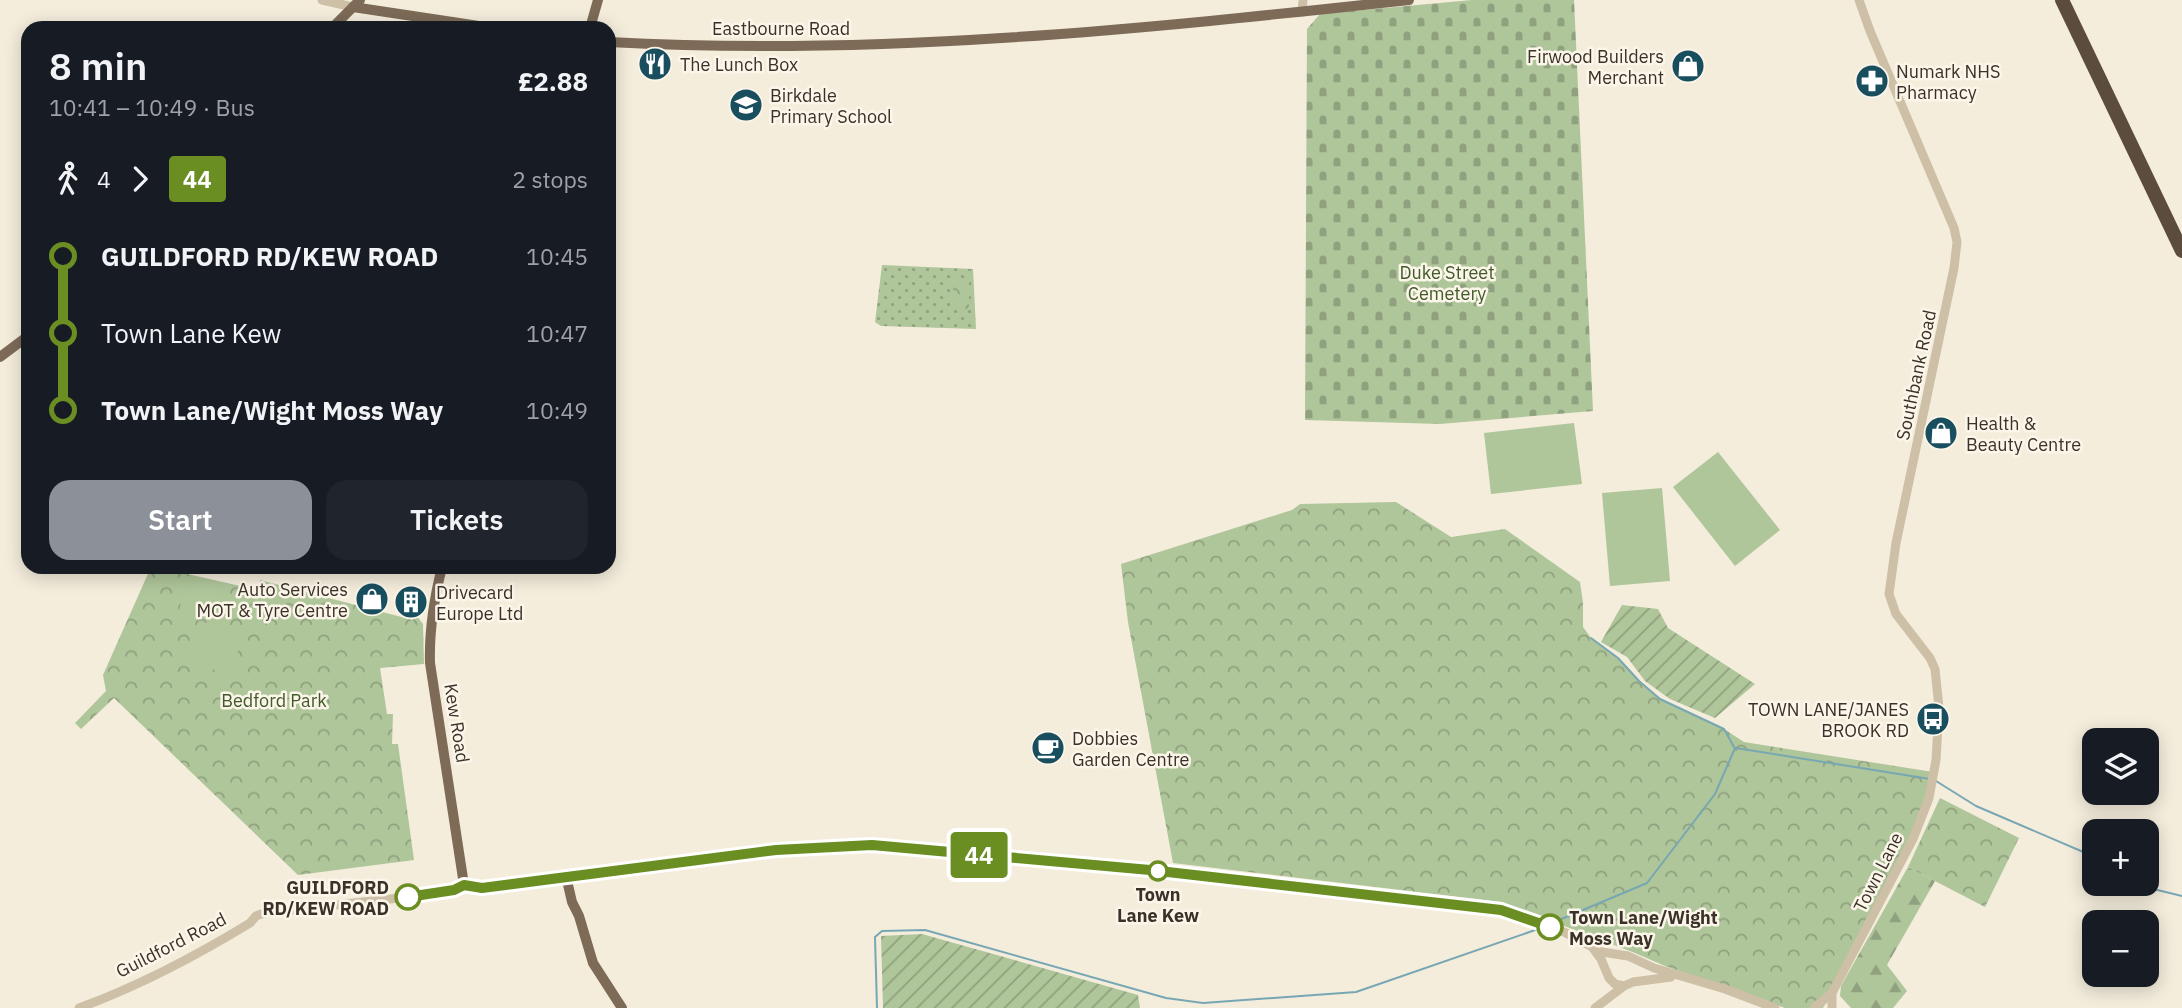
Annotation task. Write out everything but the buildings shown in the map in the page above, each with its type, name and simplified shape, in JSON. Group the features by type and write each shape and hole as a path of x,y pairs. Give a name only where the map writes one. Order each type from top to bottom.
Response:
{"highway":[{"path":"2062,0 2182,251"}],"main road":[{"path":"592,21 598,0"},
{"name":"Eastbourne Road","path":"616,42 822,47 1135,27 1303,6 1409,0"},
{"path":"339,21 356,3 454,21"},
{"path":"0,357 21,341"},
{"name":"Kew Road","path":"440,574 429,637 430,663 464,885"},
{"path":"566,876 593,964 622,1008"},
{"name":"Guildford Road","path":"464,885 482,888 566,876"}],"street":[{"path":"322,0 356,3"},
{"name":"Southbank Road","path":"1859,0 1954,228 1957,242 1954,268 1896,543 1889,594 1896,614 1935,668 1939,708 1936,760"},
{"name":"Town Lane","path":"1814,1008 1832,993 1913,839 1928,798 1936,760"},
{"path":"566,876 776,850 872,845 1150,870 1501,910 1553,928 1592,948 1618,956 1628,956 1775,1008"},
{"name":"Guildford Road","path":"79,1008 199,954 250,923 256,916 431,894 454,890 464,885"},
{"path":"1592,948 1615,984 1661,977 1687,978"},
{"path":"1597,1007 1607,989 1610,961 1618,956"},
{"path":"1597,1007 1628,984 1637,973 1633,959"},
{"name":"Town Lane","path":"1832,993 1832,1008"},
{"path":"1814,1008 1824,1008"}],"green space":[{"name":"Duke Street Cemetery","path":"1472,0 1574,0 1593,411 1440,424 1305,420 1307,29 1320,14"},
{"path":"882,265 973,269 976,329 881,326 875,322"},
{"path":"953,281 969,281 969,309 953,309"},
{"path":"1574,423 1582,484 1491,494 1484,433"},
{"path":"1718,452 1780,530 1735,566 1673,487"},
{"path":"1662,488 1670,581 1610,586 1602,493"},
{"path":"1396,502 1451,537 1505,529 1580,582 1583,627 1591,638 1618,658 1639,681 1660,699 1724,729 1744,742 1933,772 1929,798 1823,1008 1785,1008 1665,966 1502,902 1173,863 1128,622 1121,564 1292,510 1300,504"},
{"name":"Bedford Park","path":"148,574 187,574 258,590 260,580 413,620 413,611 423,624 424,664 380,668 387,714 393,714 392,744 398,744 414,860 298,875 114,698 81,729 75,723 106,691 103,675"},
{"path":"188,576 223,585 214,620 179,611"},
{"path":"1622,605 1658,609 1668,628 1755,684 1715,718 1670,699 1645,681 1627,657 1601,642"},
{"path":"199,621 242,631 233,674 189,664"},
{"path":"1940,798 2019,838 1985,907 1908,867"},
{"path":"1908,867 1935,881 1887,965 1907,991 1893,1008 1851,1008 1840,996 1841,986"},
{"path":"922,934 1138,995 1140,1008 883,1008 881,936"}],"waterway":[{"path":"1591,638 1618,658 1660,699 1724,729 1734,747"},
{"path":"1552,923 1647,883 1715,794 1735,748"},
{"path":"1736,748 1930,779"},
{"path":"1936,781 1976,806 2082,851"},
{"path":"2159,890 2182,896"},
{"path":"877,1008 875,937 882,931 925,930 1166,998 1203,1003 1356,992 1541,928"}],"bus line":[{"name":"44","path":"408,897 454,890 464,885 482,888 776,850 872,845 1150,870 1501,910 1550,927"}],"place":[{"name":"The Lunch Box","path":"655,64"},
{"name":"Firwood Builders Merchant","path":"1688,66"},
{"name":"Numark NHS Pharmacy","path":"1872,81"},
{"name":"Birkdale Primary School","path":"746,105"},
{"name":"Health & Beauty Centre","path":"1941,433"},
{"name":"Auto Services MOT & Tyre Centre","path":"372,599"},
{"name":"Drivecard Europe Ltd","path":"411,602"},
{"name":"TOWN LANE/JANES BROOK RD","path":"1933,719"},
{"name":"Dobbies Garden Centre","path":"1048,748"},
{"name":"Town Lane Kew","path":"1158,871"},
{"name":"GUILDFORD RD/KEW ROAD","path":"408,897"},
{"name":"Town Lane/Wight Moss Way","path":"1550,927"}]}
